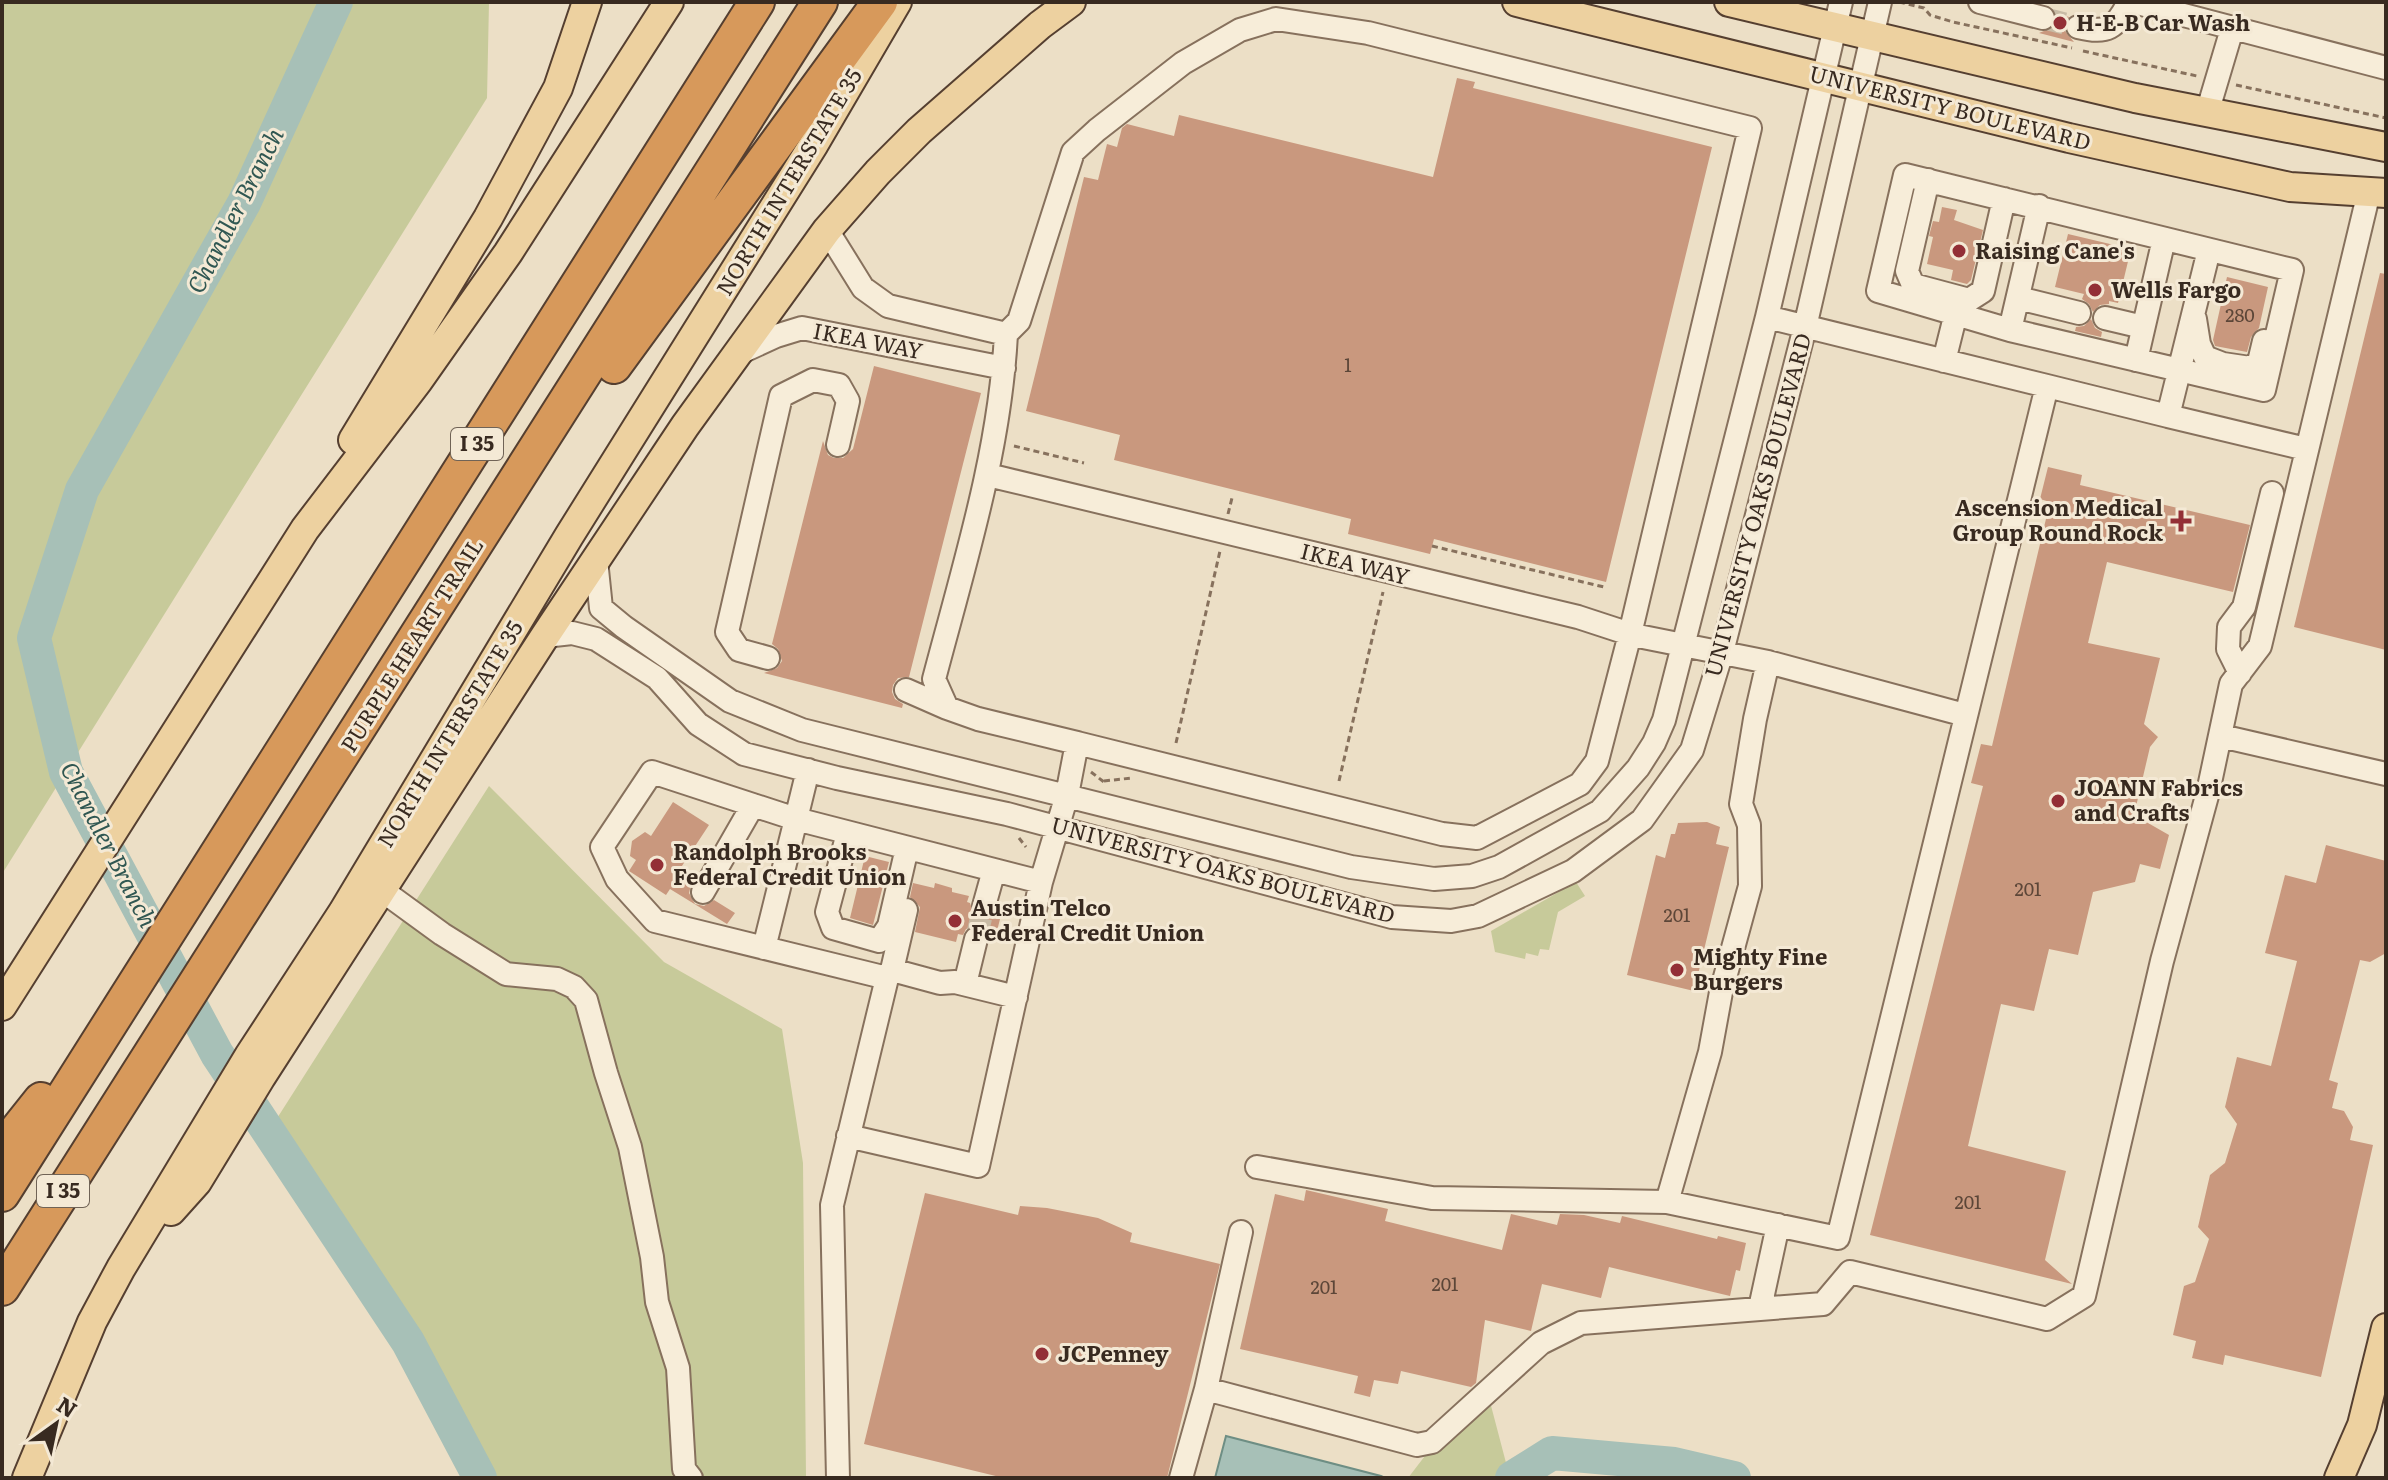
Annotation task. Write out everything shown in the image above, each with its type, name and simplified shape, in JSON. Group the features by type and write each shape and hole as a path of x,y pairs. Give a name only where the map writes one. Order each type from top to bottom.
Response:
{"highway":[{"name":"I 35","path":"2,1194 757,2"},
{"name":"PURPLE HEART TRAIL","path":"2,1288 820,2"},
{"path":"364,721 431,653 596,391 880,2"},
{"path":"2,1149 102,1033"}],"main road":[{"path":"2,1006 305,529 348,449 488,218 558,88 587,2"},
{"path":"305,529 418,381 508,253 669,2"},
{"name":"NORTH INTERSTATE 35","path":"27,1478 92,1322 121,1268 191,1172 569,536 814,144 897,2"},
{"path":"255,1067 383,891 596,560 736,355 827,230 919,131 1045,13 1071,2"},
{"name":"UNIVERSITY BOULEVARD","path":"1517,2 2069,138 2290,187 2377,193"},
{"path":"1729,2 1838,15 1871,36 2207,113 2386,147"},
{"path":"2339,1478 2380,1376 2386,1328"}],"street":[{"name":"UNIVERSITY OAKS BOULEVARD","path":"545,636 572,633 596,639 657,678 698,724 744,754 1057,827 1392,917 1451,921 1478,916 1573,871 1642,820 1692,750 1722,652 1805,327 1880,2"},
{"path":"1980,2 2043,18"},
{"path":"2078,27 2097,32 2107,30 2117,23 2132,2 2386,68"},
{"name":"UNIVERSITY OAKS BOULEVARD","path":"596,560 601,608 624,627 730,701 802,730 1351,867 1434,879 1472,876 1499,867 1600,811 1638,768 1664,720 1767,317 1838,15"},
{"path":"906,690 947,708 978,719 1431,832 1477,838 1580,784 1597,761 1630,634 1750,128 1368,33 1276,19 1240,30 1183,63 1073,152 1019,321 1006,334 988,475 934,679 947,708"},
{"path":"2207,113 2232,29"},
{"path":"1905,175 2004,199 2292,270 2264,390 2010,330 1878,291 1905,175"},
{"path":"1928,180 1907,271 1913,285 1969,300 1983,291 2004,199"},
{"path":"1850,1272 2047,1319 2084,1296 2162,961 2221,736 2231,684 2260,646 2306,449 2377,193"},
{"path":"2010,330 2039,206"},
{"path":"827,230 863,288 888,306 1006,334"},
{"path":"2136,360 2164,239"},
{"path":"2168,416 2209,250"},
{"path":"2194,310 2199,344 2205,357 2223,364 2250,368 2259,362 2281,267"},
{"path":"2018,298 2079,313"},
{"path":"1944,361 1956,313"},
{"path":"1767,317 2306,449"},
{"path":"2105,318 2143,327"},
{"name":"IKEA WAY","path":"736,355 776,336 802,328 1004,368"},
{"path":"768,658 739,650 727,632 781,396 813,380 839,385 848,401 838,445"},
{"path":"1850,1272 1838,1238 2047,386"},
{"name":"IKEA WAY","path":"988,475 1578,617 1630,634 1768,662 1965,715"},
{"path":"2240,673 2228,649 2229,627 2244,607 2272,493"},
{"path":"1667,1202 1710,1052 1721,992 1750,886 1749,825 1741,804 1768,662"},
{"path":"2221,736 2386,774"},
{"path":"848,1136 978,1166 1041,882 1067,795 1077,743"},
{"path":"764,948 808,770"},
{"path":"1016,997 965,984 889,974 764,948 655,921 617,879 602,847 652,772 796,819 1041,882"},
{"path":"687,929 699,899 753,805"},
{"path":"848,833 827,912 833,928 879,941 889,926 914,849"},
{"path":"838,1478 832,1205 889,974 914,849"},
{"path":"984,906 994,870"},
{"path":"383,891 442,934 506,974 557,979 574,987 586,1000 630,1147 652,1257 657,1302 678,1368 684,1469 691,1478"},
{"path":"965,984 976,939"},
{"path":"1257,1167 1432,1198 1667,1202 1838,1238"},
{"path":"1760,1308 1778,1225"},
{"path":"1181,1478 1206,1389 1241,1232"},
{"path":"1206,1389 1417,1445 1432,1442 1541,1343 1581,1323 1823,1304 1850,1272"}],"path":[{"path":"1899,2 1924,8 1930,15 1953,22 2386,118"},
{"path":"993,440 1084,463"},
{"path":"1227,518 1232,498"},
{"path":"1176,743 1221,543"},
{"path":"1432,546 1604,587"},
{"path":"1339,781 1385,584"},
{"path":"1088,770 1104,781 1103,786"}],"green space":[{"path":"2,2 489,2 487,98 2,874"},
{"path":"489,786 664,962 782,1029 803,1163 806,1478 462,1478 421,1381 267,1134"},
{"path":"1576,882 1585,896 1558,912 1549,950 1540,949 1538,956 1526,953 1525,959 1495,952 1491,931"},
{"path":"1484,1379 1510,1478 1408,1478"}],"water":[{"path":"1226,1436 1381,1476 1385,1478 1215,1478"}],"building":[{"path":"2056,13 2069,17 2065,31 2074,42 2039,33 2054,27"},
{"path":"1457,78 1475,82 1473,88 1712,147 1606,582 1434,539 1430,554 1348,534 1351,519 1114,460 1120,435 1026,411 1084,177 1098,180 1107,144 1117,147 1122,128 1127,124 1174,136 1179,115 1433,177"},
{"name":"Raising Cane's","path":"1942,207 1957,210 1954,220 1983,230 1971,280 1967,284 1951,280 1953,270 1927,264 1933,237 1929,236 1933,221 1939,222"},
{"name":"Wells Fargo","path":"2068,234 2131,249 2118,303 2109,301 2109,304 2100,305 2093,312 2082,299 2084,294 2055,287"},
{"path":"2380,273 2386,274 2386,650 2294,627"},
{"path":"2227,277 2268,287 2259,328 2251,337 2247,352 2215,346 2213,340"},
{"path":"2091,319 2095,328 2102,332 2101,337 2075,331 2076,327 2084,326"},
{"path":"874,366 981,393 909,677 898,678 893,685 892,692 895,699 903,704 902,708 764,673 777,668 782,661 778,649 772,644 823,441 828,455 834,458 843,458 853,449"},
{"path":"2048,467 2082,475 2080,485 2250,525 2233,592 2107,562 2088,643 2160,658 2144,724 2158,737 2150,747 2134,815 2169,835 2160,869 2140,864 2135,882 2093,892 2078,955 2049,949 2034,1011 2001,1004 1968,1146 2066,1171 2045,1260 2072,1284 1870,1235 1983,786 1971,783 1981,744 1992,746 2050,502 2040,499"},
{"name":"Randolph Brooks Federal Credit Union","path":"673,802 709,825 676,875 691,885 689,893 695,904 704,906 714,900 735,913 727,924 670,889 666,895 629,871 636,860 630,856 632,841 645,832 651,836"},
{"path":"1707,822 1720,827 1716,844 1729,847 1694,991 1627,975 1656,855 1665,858 1671,834 1675,834 1678,823"},
{"path":"2326,845 2386,861 2386,953 2370,962 2360,960 2329,1080 2338,1083 2332,1108 2344,1111 2353,1127 2350,1140 2373,1145 2321,1377 2225,1355 2223,1365 2192,1358 2196,1341 2173,1335 2184,1286 2195,1282 2209,1239 2198,1227 2210,1175 2225,1163 2237,1124 2225,1107 2237,1057 2271,1066 2297,961 2265,953 2285,875 2316,883"},
{"path":"865,856 889,862 873,925 850,918"},
{"name":"Austin Telco Federal Credit Union","path":"913,883 934,888 935,883 969,896 967,902 980,919 988,919 998,910 1002,911 994,943 990,942 986,930 979,925 966,929 963,935 958,934 956,942 915,932 920,907 910,897"},
{"path":"1306,1190 1388,1209 1385,1221 1502,1250 1511,1214 1557,1225 1560,1214 1584,1215 1620,1223 1622,1216 1746,1243 1730,1296 1609,1267 1601,1298 1542,1284 1531,1331 1485,1320 1476,1383 1471,1387 1401,1371 1398,1384 1374,1380 1370,1397 1354,1393 1358,1376 1240,1349 1275,1194 1304,1201"},
{"name":"JCPenney","path":"925,1193 1018,1215 1020,1206 1098,1218 1132,1233 1130,1242 1220,1264 1167,1478 1004,1478 864,1444"}],"waterway":[{"name":"Chandler Branch","path":"336,2 244,203 82,490 34,638 66,772 217,1054 408,1342 480,1478"},
{"path":"1512,1478 1552,1453 1674,1464 1734,1478"}],"tunnel":[{"path":"2043,18 2078,27"},
{"path":"976,939 984,906"}],"place":[{"name":"H-E-B Car Wash","path":"2060,23"},
{"name":"Raising Cane's","path":"1959,251"},
{"name":"Wells Fargo","path":"2095,290"},
{"name":"Ascension Medical Group Round Rock","path":"2181,521"},
{"name":"JOANN Fabrics and Crafts","path":"2058,801"},
{"name":"Randolph Brooks Federal Credit Union","path":"657,865"},
{"name":"Austin Telco Federal Credit Union","path":"955,921"},
{"name":"Mighty Fine Burgers","path":"1677,970"},
{"name":"JCPenney","path":"1042,1354"}]}
